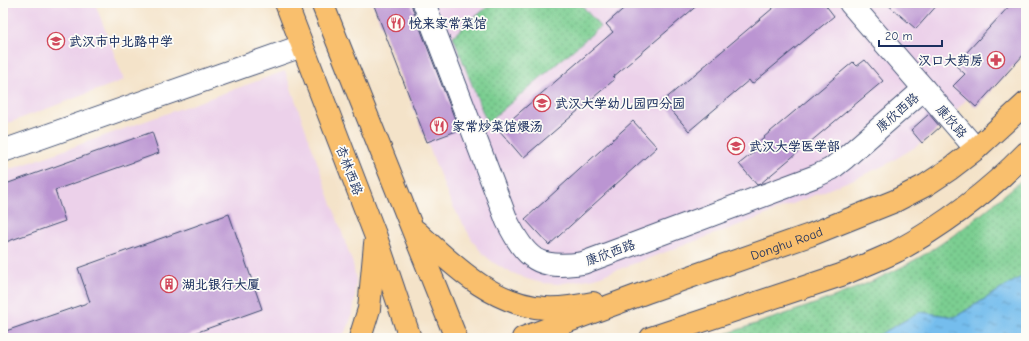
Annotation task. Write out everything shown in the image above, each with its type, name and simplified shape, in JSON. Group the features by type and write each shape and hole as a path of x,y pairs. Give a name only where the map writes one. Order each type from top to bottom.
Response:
{"main road":[{"name":"杏林西路","path":"286,3 376,237 410,338"},
{"path":"322,3 456,338"},
{"name":"Donghu Road","path":"523,338 647,292 810,235 895,201 926,185 950,169 976,149 1026,104"},
{"path":"651,338 841,275 896,251 924,235 964,208 1026,153"},
{"path":"412,227 453,264 481,286 496,294 528,306 546,308 583,305 647,292"},
{"path":"360,338 369,309 376,237"}],"street":[{"name":"康欣西路","path":"424,3 510,227 517,241 530,255 537,260 555,265 583,263 816,176 831,169 924,89"},
{"name":"康欣路","path":"850,3 976,149"},
{"path":"3,151 302,46"}],"shaded area":[{"name":"武汉市中北路中学","path":"3,3 95,3 124,80 3,125"},
{"name":"武汉大学医学部","path":"373,3 1026,3 1026,52 976,107 967,99 922,143 887,164 758,218 595,278 558,284 542,283 527,279 494,263 483,254 474,243 450,201"},
{"path":"285,71 353,264 356,281 353,312 348,327 341,338 3,338 3,172"}],"green space":[{"path":"492,3 580,3 600,27 487,123 453,36"},
{"path":"1026,176 1026,253 1022,265 1026,274 955,317 920,312 879,335 878,338 714,338 833,297 902,267 935,248 967,226"}],"water":[{"path":"1026,274 1026,338 878,338 879,335 920,312 955,317"}],"building":[{"path":"373,3 412,3 412,7 459,130 427,142"},
{"path":"630,3 700,3 613,77 615,79 523,158 499,130 613,32 606,24"},
{"path":"779,3 824,3 834,16 752,84 749,80 689,131 663,101"},
{"path":"886,3 939,3 916,29"},
{"path":"1012,3 1026,3 1026,52 976,107 953,86 965,74 955,65"},
{"path":"865,60 883,81 757,185 739,164 754,152 751,148 853,62 857,66"},
{"path":"929,114 940,127 922,143 911,130"},
{"path":"633,121 657,147 549,245 525,219"},
{"path":"152,132 159,153 55,190 65,221 3,243 3,185"},
{"name":"湖北银行大厦","path":"229,214 262,309 181,338 3,338 3,332 90,302 78,268"}],"place":[{"name":"悦来家常菜馆","path":"396,23"},
{"name":"武汉市中北路中学","path":"56,41"},
{"name":"汉口大药房","path":"996,60"},
{"name":"武汉大学幼儿园四分园","path":"542,103"},
{"name":"家常炒菜馆煨汤","path":"439,126"},
{"name":"武汉大学医学部","path":"736,146"},
{"name":"湖北银行大厦","path":"169,284"}]}
